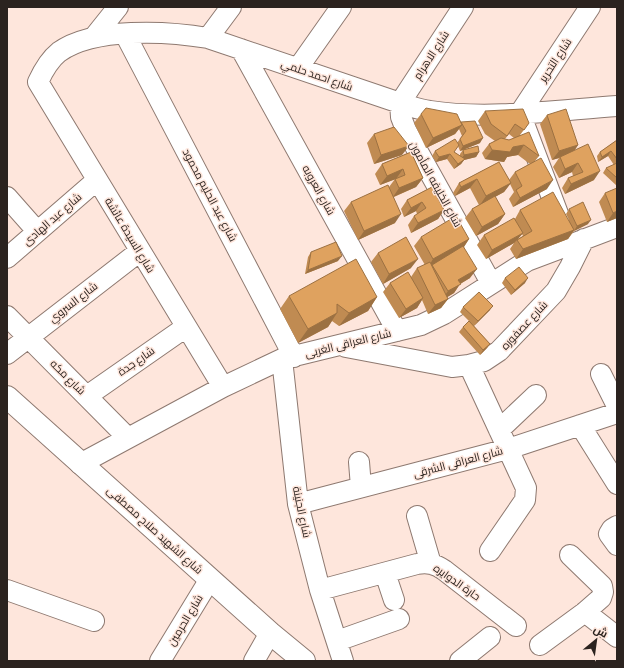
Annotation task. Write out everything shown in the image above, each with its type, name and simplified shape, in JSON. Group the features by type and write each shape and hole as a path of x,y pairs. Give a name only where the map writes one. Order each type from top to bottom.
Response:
{"main road":[{"name":"شارع الشهيد صلاح مصطفى","path":"7,397 270,634 304,661"}],"street":[{"path":"94,37 118,7"},
{"path":"208,38 231,7"},
{"path":"298,68 341,7"},
{"name":"شارع الاهرام","path":"400,103 463,7"},
{"name":"شارع التحرير","path":"520,113 590,7"},
{"name":"شارع احمد حلمي","path":"38,82 44,69 59,52 76,43 110,34 171,33 208,38 400,103 429,111 467,114 520,113 617,106"},
{"name":"شارع عبد الحليم محمود","path":"125,34 288,358"},
{"name":"شارع العروبه","path":"241,49 397,331"},
{"name":"شارع السيدة عائشة","path":"38,82 223,387"},
{"name":"شارع الخليفه المأمون","path":"400,103 401,117 406,130 491,284"},
{"path":"520,113 577,242"},
{"name":"شارع عبد الهادى","path":"7,258 97,180"},
{"path":"7,197 37,231"},
{"name":"شارع العراقى الغربى","path":"80,464 223,387 288,358 421,326 444,314 527,261 617,227"},
{"name":"شارع عصفوره","path":"339,345 452,367 484,361 499,352 551,296 563,280 577,242"},
{"name":"شارع السروي","path":"7,354 140,251"},
{"name":"شارع مكه","path":"7,316 128,438"},
{"name":"شارع جدة","path":"87,396 186,327"},
{"name":"شارع الجنينة","path":"288,358 298,504 320,590 343,661"},
{"path":"469,365 526,488 527,494 525,500 490,551"},
{"path":"601,374 617,406"},
{"path":"499,430 536,395"},
{"name":"شارع العراقى الشرقى","path":"298,504 508,449 617,413"},
{"path":"580,425 617,484"},
{"path":"359,462 360,487"},
{"path":"417,516 431,564"},
{"path":"617,526 612,529 609,534 617,545"},
{"path":"540,644 585,612 601,598 603,592 602,586 570,555"},
{"name":"حارة الدوايره","path":"320,590 424,563 431,564 444,570 516,626"},
{"path":"385,573 394,600"},
{"name":"شارع الحرمين","path":"160,661 210,579"},
{"path":"7,590 94,621"},
{"path":"585,612 617,637"},
{"path":"337,641 399,619"},
{"path":"254,661 270,634"},
{"path":"460,661 490,637"}],"building":[{"path":"426,108 457,114 462,125 433,138 421,114"},
{"path":"523,109 529,123 524,130 515,124 507,136 491,124 485,111"},
{"path":"566,109 578,145 559,151 547,115"},
{"path":"475,121 483,138 463,146 460,139 466,131 461,122"},
{"path":"394,127 409,146 381,155 374,134"},
{"path":"529,132 539,156 524,145 513,147 510,152 492,150 489,144 501,138 509,140"},
{"path":"455,139 459,145 454,152 465,159 458,164 450,154 439,157 435,151"},
{"path":"617,140 617,159 611,151 602,157 600,152"},
{"path":"588,144 600,171 571,184 568,178 583,172 578,163 565,169 560,157"},
{"path":"478,146 479,152 464,155 463,150"},
{"path":"411,152 423,178 399,188 395,179 405,175 403,169 387,176 382,164"},
{"path":"541,158 553,180 520,198 516,190 522,186 515,172"},
{"path":"499,162 511,183 486,196 477,179 461,187 459,183"},
{"path":"617,163 617,178 606,168"},
{"path":"388,185 401,214 364,231 351,202"},
{"path":"432,187 444,210 418,223 414,216 426,208 422,202 411,208 407,200"},
{"path":"617,188 617,211 613,213 605,193"},
{"path":"553,192 574,230 523,249 517,240 532,231 520,210"},
{"path":"495,196 505,214 482,227 472,209"},
{"path":"583,202 591,220 577,226 569,209"},
{"path":"456,216 469,239 433,259 421,237"},
{"path":"514,218 523,233 492,250 484,235"},
{"path":"406,237 418,259 389,274 378,253"},
{"path":"336,242 342,256 308,270 311,252"},
{"path":"463,246 477,269 458,280 461,284 448,291 432,265"},
{"path":"356,259 377,297 349,313 337,304 337,313 308,329 289,296"},
{"path":"430,262 448,299 435,305 417,268"},
{"path":"519,267 528,278 515,290 505,278"},
{"path":"408,272 423,298 406,309 390,283"},
{"path":"479,292 493,306 478,321 463,307"},
{"path":"469,321 490,344 483,350 463,327"}]}
